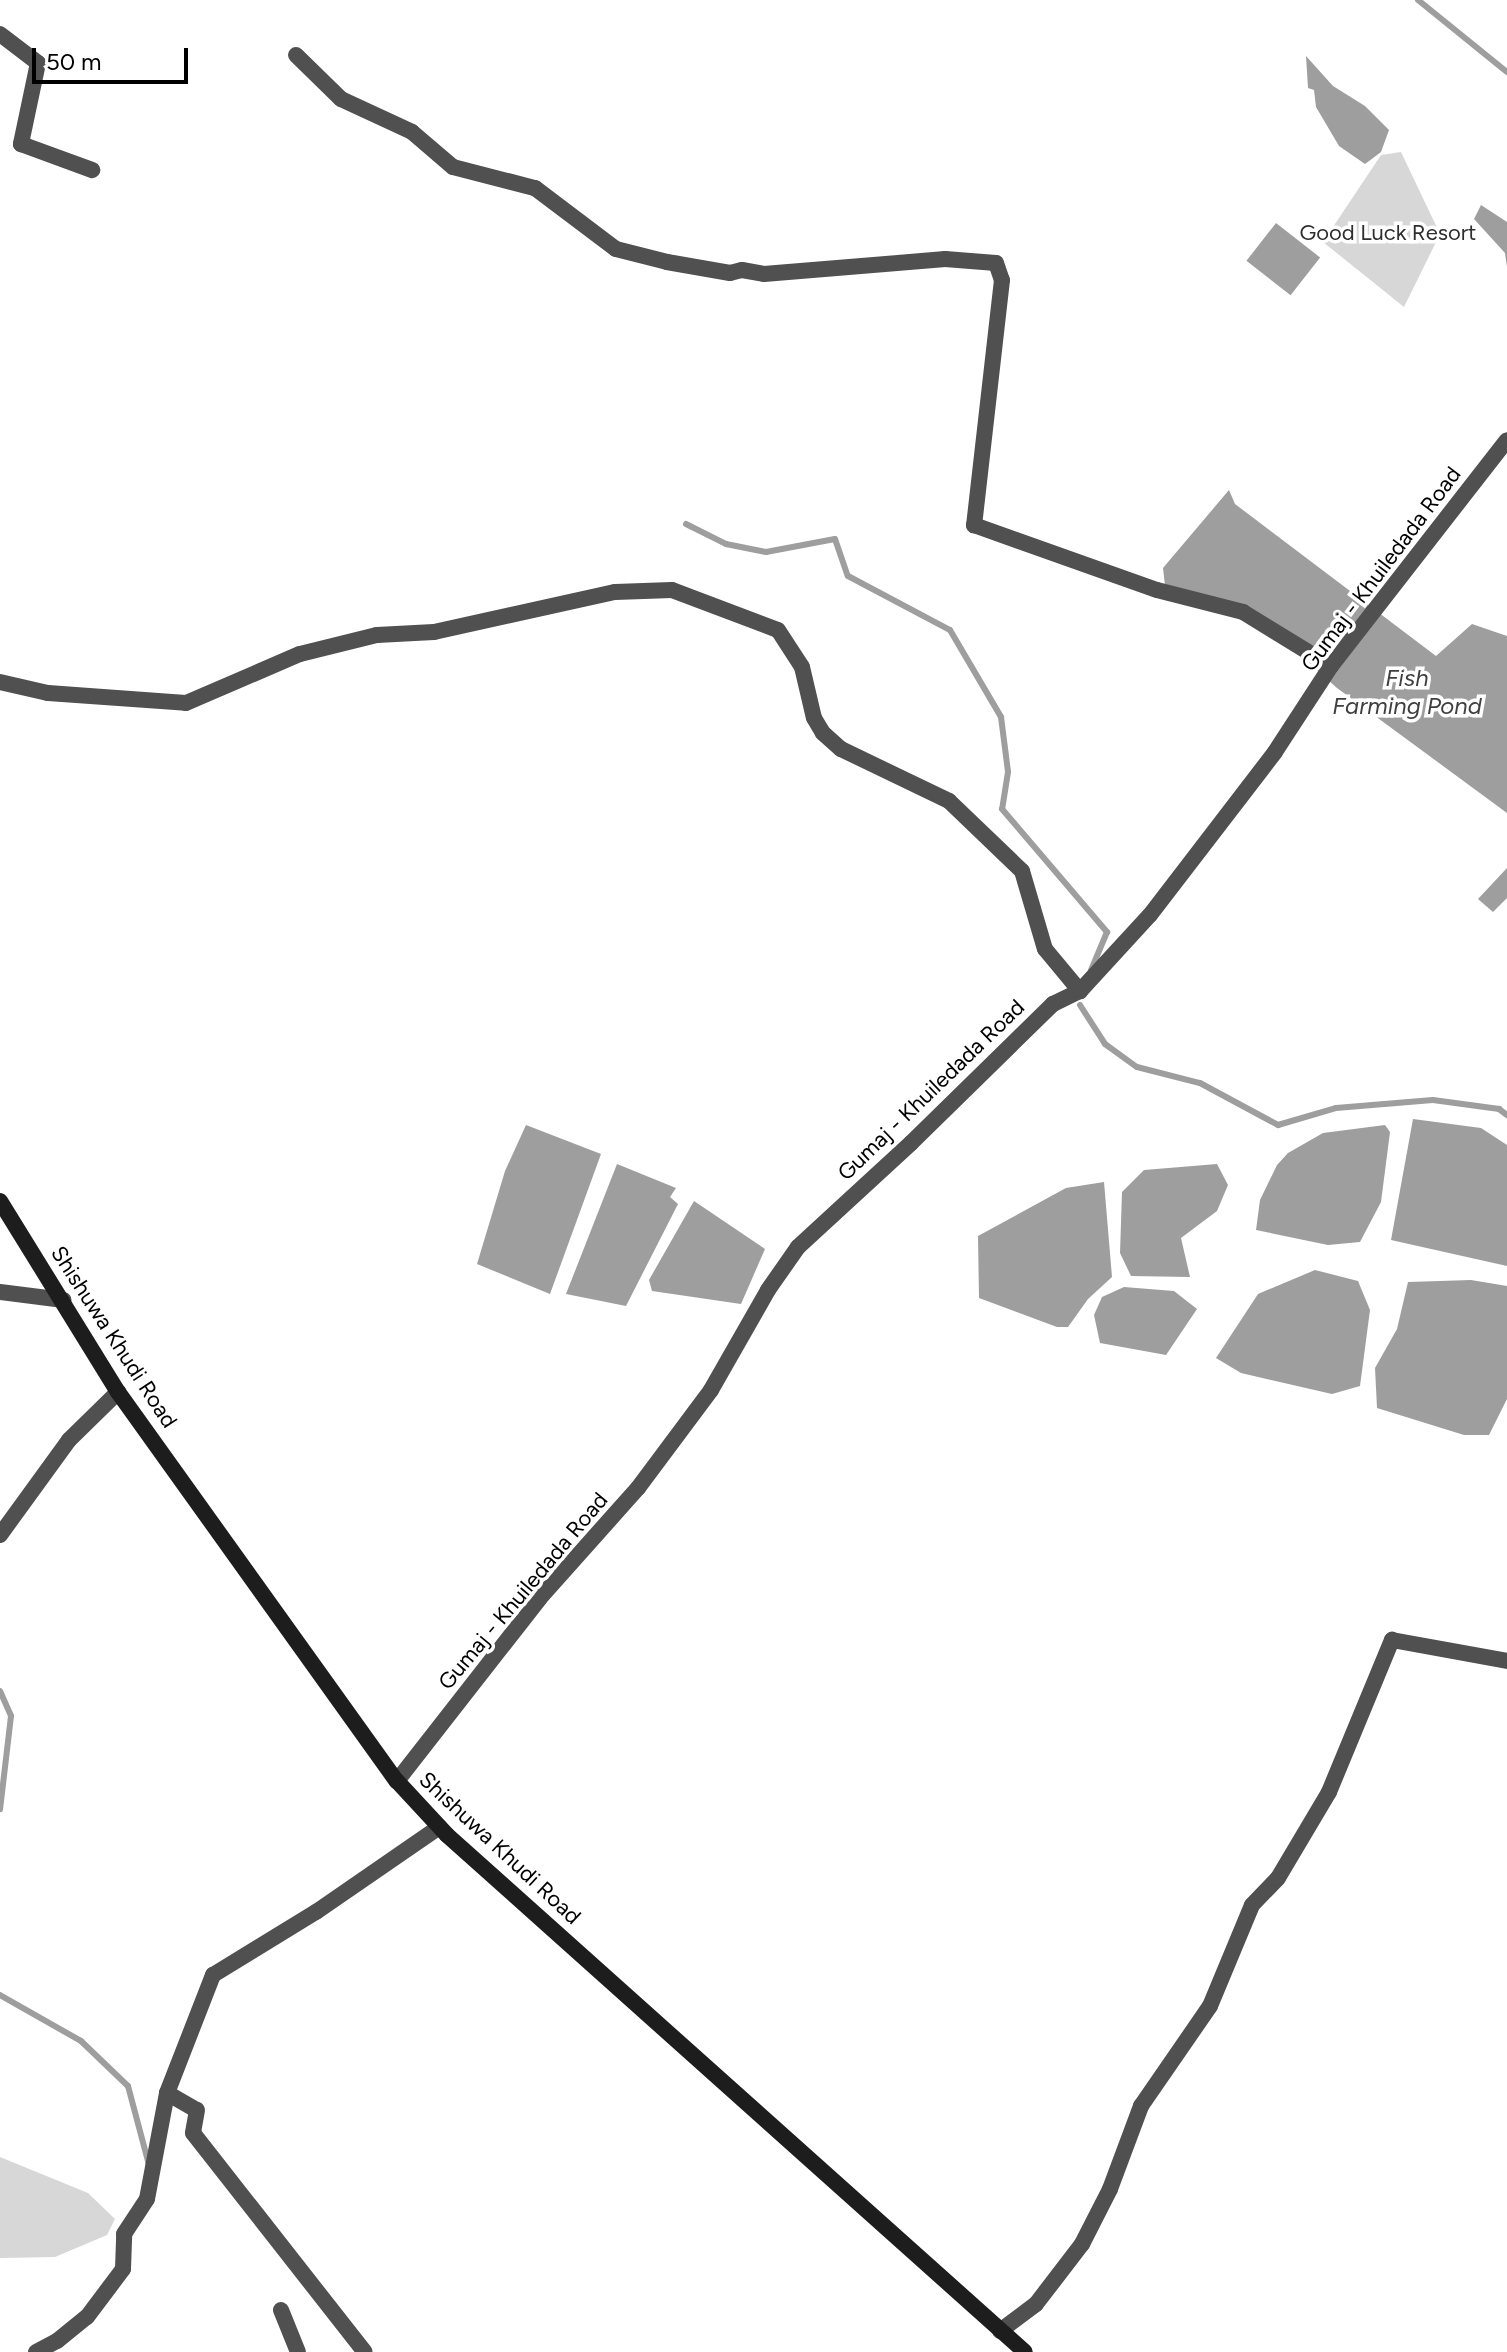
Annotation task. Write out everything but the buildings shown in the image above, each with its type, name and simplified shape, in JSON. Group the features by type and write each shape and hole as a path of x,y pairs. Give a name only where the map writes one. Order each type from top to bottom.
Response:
{"main road":[{"name":"Shishuwa Khudi Road","path":"0,1201 118,1392 397,1781 439,1827 1025,2352"}],"street":[{"path":"0,34 38,63 21,144 92,170"},
{"path":"296,55 341,99 412,132 453,167 535,188 616,249 730,273 742,270 764,274 945,259 996,263 1002,280 974,525 1157,590 1243,612 1331,666"},
{"name":"Gumaj - Khuiledada Road","path":"397,1781 539,1599 638,1488 711,1390 768,1290 798,1247 911,1143 1053,1004 1080,991 1150,915 1275,752 1331,666 1507,440"},
{"path":"0,682 48,693 186,703 300,654 377,635 434,632 615,592 672,590 778,630 802,667 814,718 823,733 841,749 949,801 1022,871 1045,949 1080,991"},
{"path":"0,1292 63,1300"},
{"path":"0,1535 69,1440 118,1392"},
{"path":"1000,2331 1036,2304 1082,2244 1110,2189 1141,2106 1210,2006 1252,1905 1278,1878 1329,1792 1392,1640 1507,1661"},
{"path":"36,2352 57,2341 87,2317 123,2269 124,2234 147,2199 167,2093 213,1975 316,1912 439,1827"},
{"path":"167,2093 197,2110 193,2133 365,2352"},
{"path":"281,2310 298,2352"}],"green space":[{"name":"Good Luck Resort","path":"1401,152 1440,234 1404,307 1323,242 1381,155"},
{"path":"0,2157 88,2193 115,2219 107,2235 55,2257 0,2258"}],"water":[{"path":"1306,56 1333,86 1365,106 1389,130 1381,152 1365,164 1339,146 1316,107 1314,90 1308,88"},
{"path":"1481,205 1507,222 1507,267 1505,253 1474,219"},
{"path":"1276,223 1320,257 1291,295 1246,261"},
{"name":"Fish Farming Pond","path":"1229,490 1235,504 1436,656 1472,624 1507,636 1507,813 1337,688 1266,625 1166,594 1163,568"},
{"path":"1507,868 1507,898 1493,912 1478,899"},
{"path":"1413,1119 1481,1128 1507,1145 1507,1266 1391,1240"},
{"path":"526,1125 601,1154 550,1294 477,1264 505,1171"},
{"path":"1385,1125 1390,1132 1381,1202 1360,1242 1328,1245 1256,1230 1260,1200 1277,1165 1288,1153 1323,1133"},
{"path":"617,1164 676,1188 670,1197 678,1204 626,1306 566,1294"},
{"path":"1217,1164 1228,1185 1217,1211 1181,1238 1190,1277 1131,1276 1120,1253 1122,1192 1144,1170"},
{"path":"1104,1182 1112,1277 1088,1299 1068,1327 1057,1327 979,1298 978,1236 1066,1188"},
{"path":"694,1201 765,1249 741,1304 652,1291 649,1280"},
{"path":"1315,1270 1358,1281 1370,1310 1360,1386 1332,1394 1241,1373 1216,1358 1258,1294"},
{"path":"1471,1280 1507,1286 1507,1399 1489,1435 1464,1435 1377,1408 1375,1368 1397,1329 1408,1282"},
{"path":"1124,1287 1174,1291 1197,1309 1166,1355 1100,1343 1094,1315 1102,1297"}],"waterway":[{"path":"1418,0 1507,72"},
{"path":"686,524 726,544 766,552 835,539 848,576 950,630 1001,717 1008,772 1002,809 1107,932 1091,970"},
{"path":"1080,1005 1105,1044 1137,1067 1200,1083 1278,1125 1336,1108 1433,1100 1499,1109 1507,1115"},
{"path":"0,1691 11,1716 0,1809"},
{"path":"0,1995 81,2041 128,2086 149,2165"}]}
